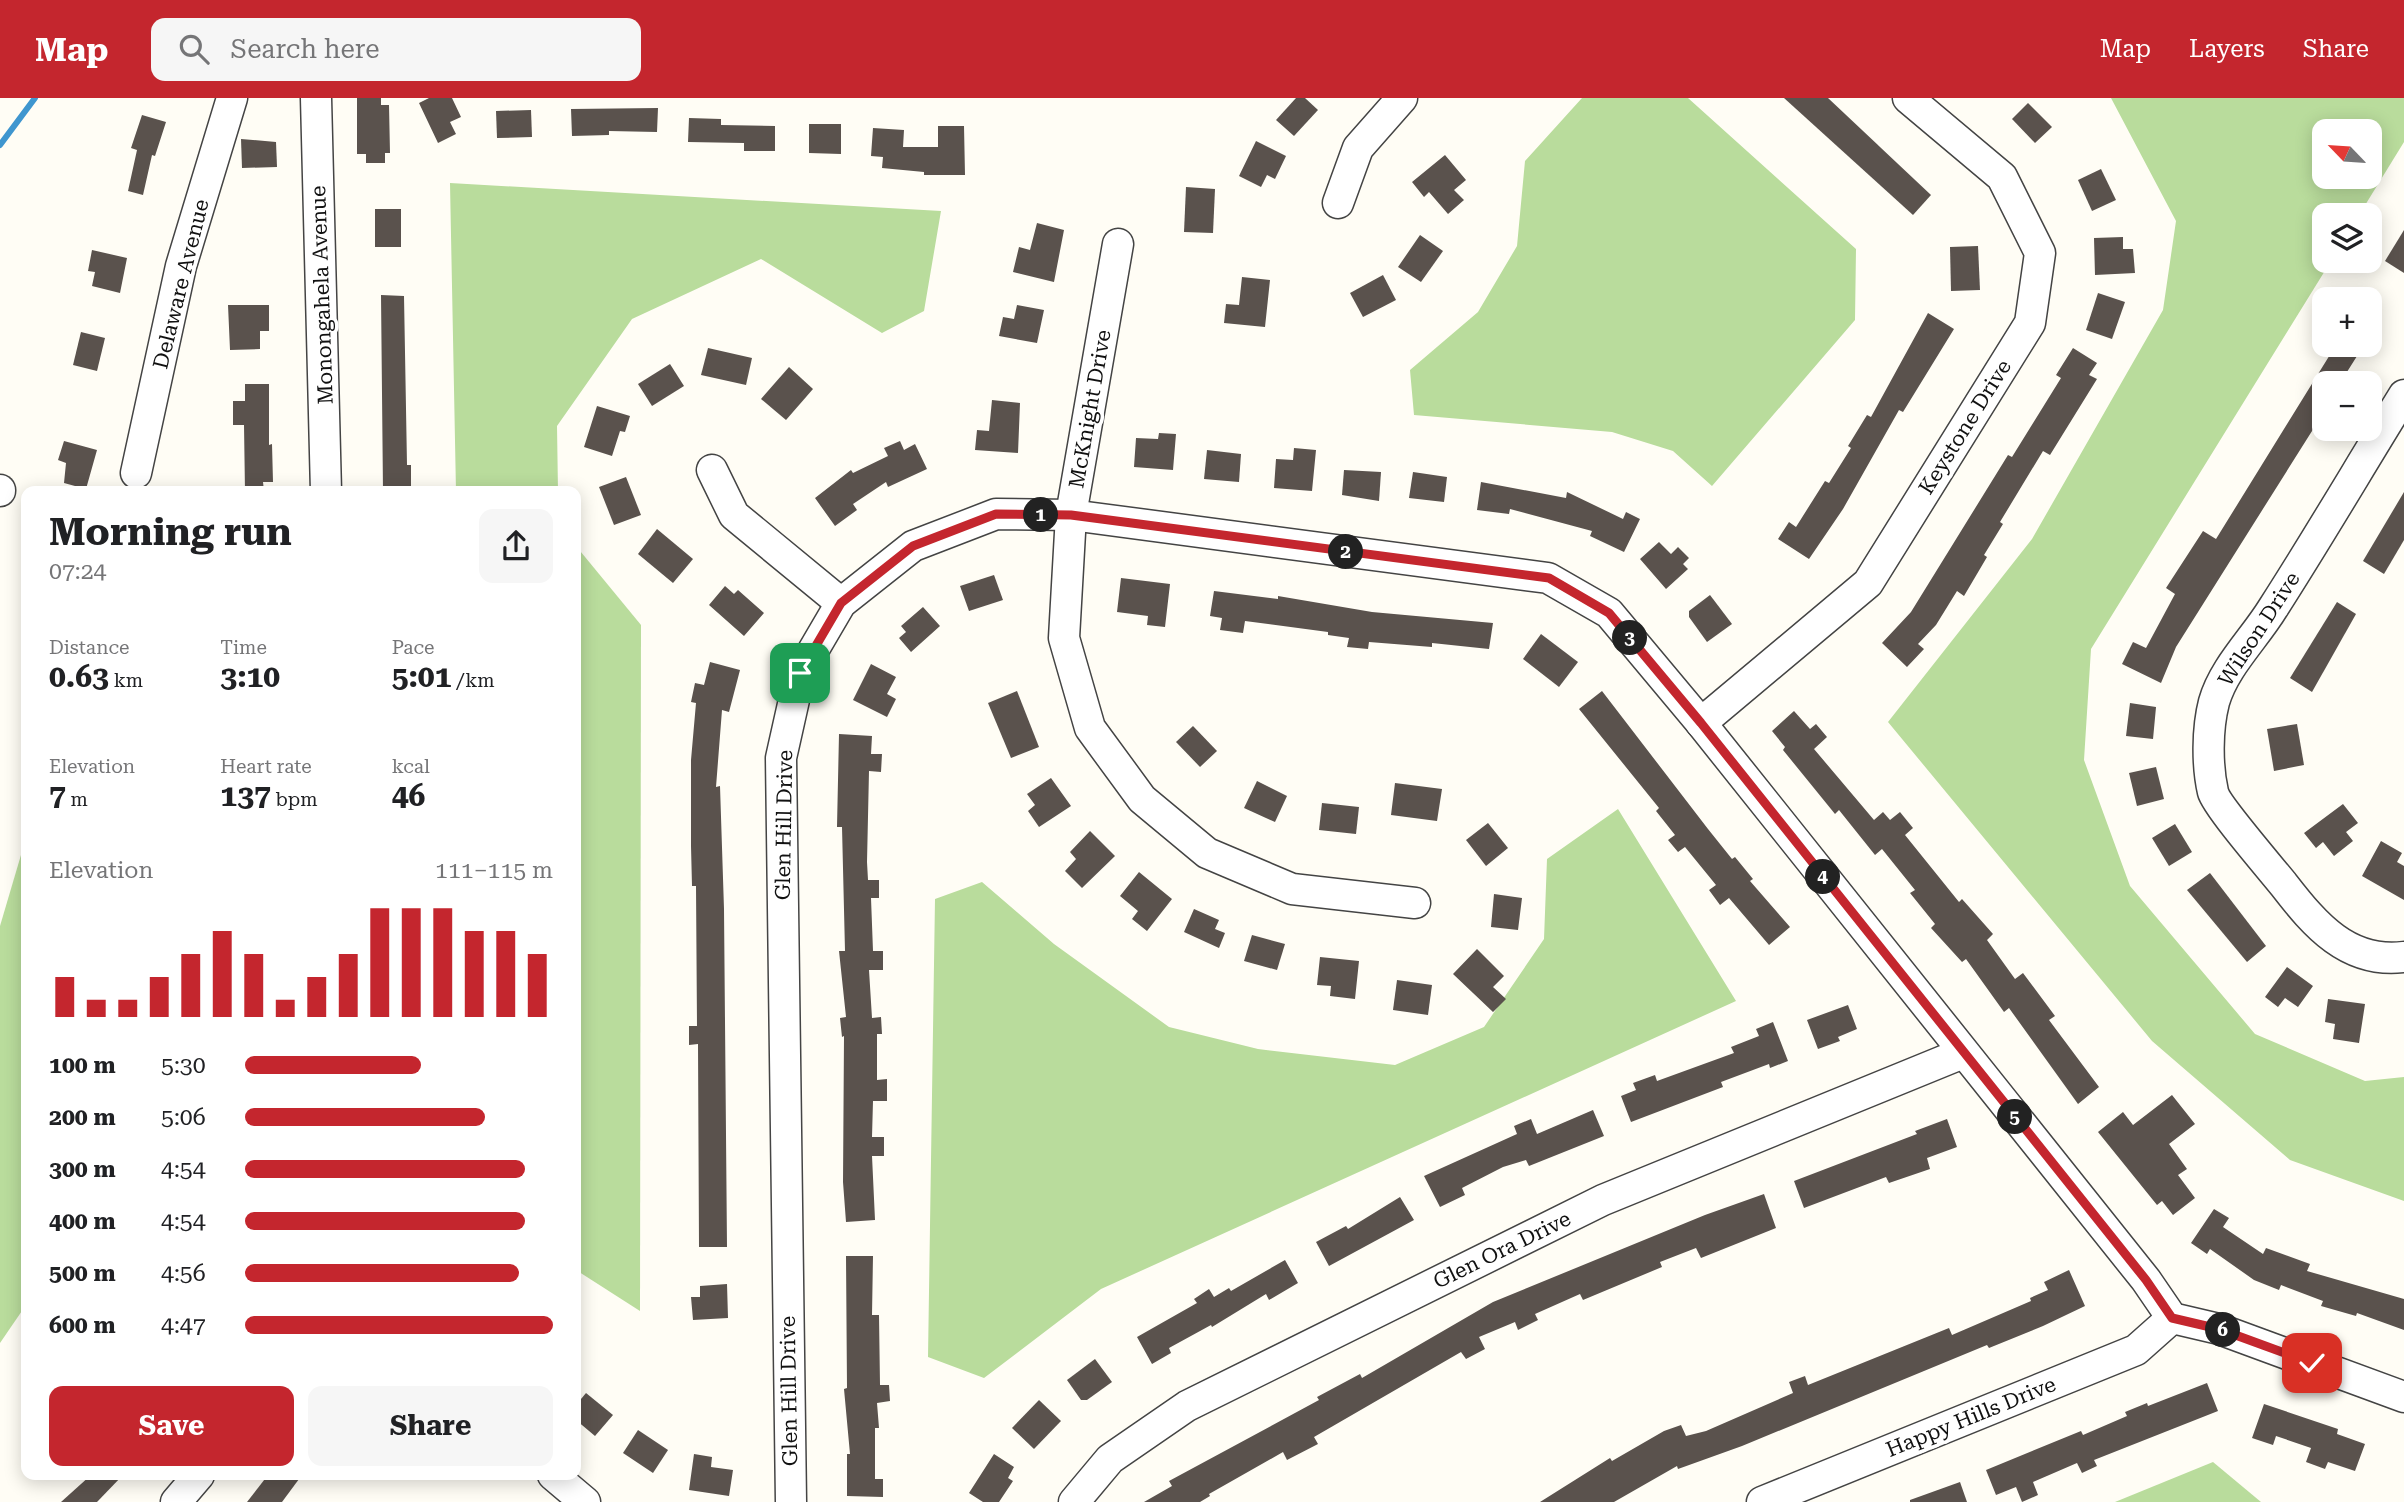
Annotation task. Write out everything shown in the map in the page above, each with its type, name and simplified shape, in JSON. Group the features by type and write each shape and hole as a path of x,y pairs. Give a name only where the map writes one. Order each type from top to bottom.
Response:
{"street":[{"name":"Delaware Avenue","path":"136,473 181,267 233,98"},
{"name":"Monongahela Avenue","path":"316,98 326,486"},
{"path":"1338,203 1358,148 1402,98"},
{"name":"Keystone Drive","path":"1701,723 1868,583 2030,323 2039,253 2002,177 1908,98"},
{"name":"McKnight Drive","path":"1118,244 1071,515 1064,638 1090,728 1142,799 1207,853 1292,889 1415,903"},
{"name":"Wilson Drive","path":"2404,395 2271,612 2232,666 2214,701 2210,732 2213,795 2323,932 2346,947 2386,959 2404,957"},
{"path":"712,470 734,515 841,603"},
{"name":"Glen Hill Drive","path":"791,1502 781,758 800,673 841,603 913,546 996,514 1071,515 1549,578 1609,613 1701,723 2146,1280 2172,1318"},
{"name":"Glen Ora Drive","path":"1074,1502 1110,1459 1187,1406 1603,1200 1963,1053"},
{"path":"2172,1318 2219,1329 2404,1397"},
{"name":"Happy Hills Drive","path":"1762,1502 2136,1350 2172,1318"},
{"path":"176,1502 195,1480"},
{"path":"559,1480 585,1502"}],"green space":[{"path":"1582,98 1688,98 1856,249 1855,320 1712,486 1673,451 1612,432 1414,415 1410,370 1478,312 1517,246 1525,161"},
{"path":"2111,98 2404,98 2404,142 2382,178 2382,119 2312,119 2312,189 2375,189 2366,203 2312,203 2312,273 2324,273 2315,287 2312,287 2312,292 2091,649 2084,760 2130,886 2255,1034 2365,1081 2404,1077 2404,1201 2290,1160 2152,1041 1888,722 2032,539 2163,310 2176,221"},
{"path":"450,183 941,211 924,311 882,333 761,259 632,319 557,426 558,486 456,486"},
{"path":"581,552 641,625 640,1311 581,1273"},
{"path":"1618,809 1736,1001 1101,1289 984,1378 928,1357 935,899 982,882 1054,944 1169,1027 1258,1049 1395,1065 1484,1027 1544,939 1547,859"},
{"path":"21,855 21,1312 0,1343 0,926"},
{"path":"2213,1462 2261,1502 2115,1502"}],"building":[{"path":"357,98 381,98 381,105 389,105 390,153 385,153 385,163 366,163 366,154 357,154"},
{"path":"429,98 452,98 461,117 450,122 456,134 438,143 419,103"},
{"path":"1296,98 1305,98 1318,110 1294,136 1276,120"},
{"path":"1784,98 1828,98 1931,195 1913,215"},
{"path":"2028,103 2052,127 2035,143 2012,119"},
{"path":"658,108 657,132 609,131 609,135 572,136 571,109"},
{"path":"531,110 532,137 497,138 496,111"},
{"path":"142,115 166,122 155,156 152,155 143,195 128,191 137,150 131,148"},
{"path":"689,118 721,119 721,125 775,126 775,151 744,151 744,143 688,142"},
{"path":"809,124 841,124 841,154 809,153"},
{"path":"938,126 964,126 965,175 924,175 924,172 882,168 883,157 871,156 873,128 904,130 903,147 938,147"},
{"path":"241,139 276,142 277,167 242,168"},
{"path":"1256,141 1286,156 1275,179 1267,175 1261,187 1239,176"},
{"path":"1445,155 1466,180 1454,190 1464,200 1448,214 1429,192 1424,197 1412,182"},
{"path":"2101,169 2116,200 2092,211 2078,180"},
{"path":"1186,187 1215,189 1213,233 1184,232"},
{"path":"375,209 401,209 401,247 375,247"},
{"path":"1037,223 1064,230 1054,282 1013,272 1019,247 1030,250"},
{"path":"2404,230 2404,273 2385,261"},
{"path":"1420,235 1443,251 1421,282 1398,267"},
{"path":"2123,237 2123,249 2133,249 2135,273 2095,275 2094,238"},
{"path":"1978,246 1980,290 1951,291 1950,247"},
{"path":"92,250 127,258 120,293 92,286 95,272 88,271"},
{"path":"1383,275 1396,300 1363,317 1350,293"},
{"path":"1242,277 1270,280 1265,327 1224,323 1226,304 1239,305"},
{"path":"2098,293 2125,302 2112,339 2086,330"},
{"path":"381,295 404,296 407,465 411,465 411,486 383,486"},
{"path":"228,305 269,305 269,331 260,331 260,349 230,350"},
{"path":"1017,305 1044,310 1037,343 999,336 1003,317 1014,319"},
{"path":"1928,313 1954,329 1903,412 1899,410 1843,509 1809,559 1778,539 1789,522 1796,527 1825,481 1829,483 1851,448 1848,446 1867,415 1871,417"},
{"path":"81,332 105,338 97,371 73,365"},
{"path":"708,348 752,358 746,385 701,375"},
{"path":"2073,348 2097,363 2089,375 2097,379 2050,455 2043,451 2000,522 2003,524 1984,555 1987,557 1964,596 1957,591 1936,625 1918,644 1924,649 1907,667 1882,643 1911,612 2008,455 2012,457 2061,378 2056,375"},
{"path":"2329,357 2356,357 2348,371 2320,371"},
{"path":"670,364 684,386 652,406 638,384"},
{"path":"789,367 813,389 786,420 761,399"},
{"path":"245,384 269,384 269,445 272,444 273,482 263,482 263,486 245,486 244,425 233,425 233,401 245,401"},
{"path":"2312,384 2312,431 2176,647 2161,683 2122,664 2133,642 2146,648 2175,594 2166,588 2203,531 2216,539"},
{"path":"992,400 1020,403 1018,453 975,450 977,430 989,431"},
{"path":"597,406 630,416 625,432 620,431 612,456 584,447"},
{"path":"1159,433 1176,434 1173,470 1134,467 1136,438 1158,439"},
{"path":"64,441 97,450 87,486 64,483 66,463 58,460"},
{"path":"900,441 904,450 915,444 927,469 888,487 886,482 853,504 857,510 835,526 815,498 851,470 853,473 888,456 884,448"},
{"path":"1294,448 1316,450 1312,491 1274,488 1276,459 1293,460"},
{"path":"1207,450 1241,454 1239,482 1204,479"},
{"path":"1344,470 1381,472 1379,501 1342,495"},
{"path":"1413,472 1447,477 1444,502 1409,498"},
{"path":"626,477 641,515 614,525 599,487"},
{"path":"1481,482 1566,498 1567,492 1623,519 1626,512 1640,519 1624,552 1590,536 1592,531 1510,509 1509,514 1477,510"},
{"path":"2404,492 2404,540 2384,574 2363,561"},
{"path":"657,529 693,559 673,583 638,554"},
{"path":"1659,542 1671,554 1678,547 1689,558 1683,564 1688,569 1666,589 1640,559"},
{"path":"994,575 1003,600 969,611 960,586"},
{"path":"1121,578 1170,584 1165,627 1147,625 1148,616 1117,612"},
{"path":"725,586 734,594 738,590 764,613 744,636 709,605"},
{"path":"1214,591 1278,599 1278,596 1372,612 1493,623 1489,649 1432,643 1432,647 1369,642 1368,649 1347,647 1349,638 1328,635 1328,632 1245,621 1243,633 1220,630 1222,618 1210,616"},
{"path":"1710,595 1732,624 1707,642 1689,617 1689,611"},
{"path":"2337,602 2356,614 2312,692 2290,678"},
{"path":"923,607 940,626 911,652 899,638 906,632 901,626"},
{"path":"1541,634 1578,662 1559,687 1523,659"},
{"path":"710,662 740,670 729,712 722,710 716,787 720,786 724,909 727,1247 699,1247 698,1044 689,1045 689,1026 697,1026 696,886 692,886 691,846 691,760 696,703 691,702 695,683 704,685"},
{"path":"871,664 896,677 887,694 896,699 887,717 853,700"},
{"path":"1017,691 1039,747 1011,758 988,703"},
{"path":"1602,691 1708,829 1732,859 1735,857 1753,879 1750,881 1790,927 1769,945 1729,898 1720,905 1709,890 1716,885 1685,847 1678,852 1668,840 1675,835 1656,811 1659,808 1579,709"},
{"path":"2130,703 2156,707 2153,739 2126,736"},
{"path":"1794,711 1810,729 1816,724 1827,737 1814,749 1874,820 1883,812 1890,820 1900,812 1913,828 1905,835 1959,902 1962,899 1993,934 1987,940 2015,979 2023,973 2055,1016 2049,1020 2099,1087 2078,1104 2009,1008 2004,1012 1966,959 1962,962 1931,928 1935,924 1910,893 1915,890 1882,849 1875,855 1839,810 1835,814 1783,750 1785,747 1772,731"},
{"path":"2297,724 2304,765 2274,771 2267,729"},
{"path":"1193,726 1217,751 1200,767 1176,742"},
{"path":"839,734 872,736 871,754 882,754 881,772 869,771 867,862 868,880 879,880 879,898 871,898 873,951 883,951 883,970 869,970 872,1018 881,1017 882,1034 877,1034 877,1080 887,1079 887,1101 873,1101 872,1137 884,1137 884,1156 872,1156 875,1220 846,1222 843,1182 844,1036 842,1037 840,1018 846,1017 839,951 845,951 842,827 837,827"},
{"path":"2156,767 2164,799 2137,806 2129,773"},
{"path":"1051,778 1071,806 1039,827 1028,811 1035,805 1027,794"},
{"path":"1257,781 1287,796 1275,822 1244,808"},
{"path":"1395,783 1442,789 1437,821 1391,815"},
{"path":"1322,803 1359,807 1356,834 1319,830"},
{"path":"2343,804 2358,823 2346,832 2353,841 2334,856 2323,842 2316,848 2304,833"},
{"path":"1488,823 1508,848 1486,866 1466,840"},
{"path":"2175,824 2192,852 2169,866 2152,838"},
{"path":"1090,831 1115,856 1082,888 1065,871 1076,859 1070,852"},
{"path":"2381,841 2402,853 2397,862 2404,866 2404,900 2362,876"},
{"path":"1139,872 1172,899 1147,931 1132,919 1138,911 1120,896"},
{"path":"2210,873 2266,946 2247,962 2187,890"},
{"path":"1494,894 1522,898 1518,930 1491,927"},
{"path":"1194,909 1219,920 1215,929 1225,933 1219,948 1184,932"},
{"path":"1252,935 1285,944 1277,970 1244,961"},
{"path":"1477,949 1504,976 1493,987 1506,999 1493,1012 1453,974"},
{"path":"1320,957 1359,961 1355,999 1330,996 1331,986 1317,985"},
{"path":"2287,967 2313,986 2298,1007 2285,998 2278,1007 2265,997"},
{"path":"1397,980 1432,985 1428,1015 1393,1010"},
{"path":"2328,999 2365,1004 2359,1043 2333,1039 2335,1024 2325,1022"},
{"path":"1848,1005 1857,1029 1838,1037 1840,1041 1818,1049 1807,1020"},
{"path":"1773,1022 1788,1061 1770,1068 1769,1064 1721,1082 1723,1087 1631,1122 1621,1096 1636,1090 1633,1083 1655,1075 1657,1081 1734,1053 1731,1047 1759,1036 1756,1029"},
{"path":"2172,1095 2195,1124 2169,1144 2187,1169 2178,1175 2195,1198 2173,1215 2162,1201 2157,1205 2098,1132 2123,1112 2133,1125"},
{"path":"1593,1110 1604,1136 1529,1166 1526,1160 1503,1167 1462,1188 1465,1195 1440,1207 1424,1176 1517,1134 1514,1126 1531,1119 1537,1134"},
{"path":"1947,1119 1957,1147 1927,1158 1930,1169 1889,1183 1886,1177 1804,1208 1794,1181 1917,1134 1915,1131"},
{"path":"1764,1194 1776,1228 1701,1258 1696,1248 1660,1262 1662,1267 1583,1300 1580,1294 1535,1314 1538,1320 1518,1330 1515,1322 1479,1337 1485,1349 1466,1359 1461,1352 1314,1437 1318,1444 1287,1460 1283,1452 1209,1494 1210,1496 1200,1502 1144,1502 1172,1486 1169,1481 1319,1400 1317,1397 1360,1374 1362,1378 1493,1302 1705,1215"},
{"path":"1400,1197 1414,1220 1329,1266 1316,1242 1346,1226 1348,1229"},
{"path":"2214,1209 2229,1218 2223,1227 2263,1254 2266,1248 2310,1264 2307,1271 2404,1299 2404,1330 2357,1313 2356,1316 2321,1306 2323,1301 2281,1285 2279,1290 2254,1280 2210,1249 2207,1254 2191,1243"},
{"path":"846,1256 873,1256 872,1315 879,1315 880,1385 889,1385 890,1401 877,1403 879,1428 875,1428 875,1479 883,1479 883,1497 847,1496 847,1454 850,1454 844,1389 847,1388"},
{"path":"1285,1260 1298,1283 1269,1300 1266,1294 1212,1327 1211,1325 1169,1348 1171,1353 1152,1364 1137,1337 1197,1303 1194,1299 1209,1289 1214,1297 1229,1288 1231,1291"},
{"path":"2069,1270 2085,1306 2043,1326 1989,1348 1987,1345 1742,1446 1678,1469 1677,1466 1614,1502 1540,1502 1610,1458 1612,1461 1664,1431 1681,1425 1686,1436 1706,1431 1793,1393 1789,1382 1805,1376 1808,1385 1949,1328 1952,1335 2031,1301 2030,1298 2048,1290 2044,1282"},
{"path":"727,1284 728,1318 693,1320 691,1297 700,1297 700,1286"},
{"path":"1095,1359 1112,1382 1087,1400 1081,1400 1067,1380"},
{"path":"2207,1383 2218,1411 2094,1460 2097,1466 2082,1473 2077,1463 2033,1482 2038,1495 2022,1502 2016,1487 1996,1495 1986,1470 2081,1431 2083,1435 2127,1416 2125,1412 2147,1403 2148,1406"},
{"path":"586,1393 613,1415 595,1436 581,1424 581,1399"},
{"path":"1039,1400 1061,1421 1034,1449 1012,1428"},
{"path":"2264,1404 2338,1429 2337,1434 2365,1444 2355,1471 2328,1462 2325,1469 2306,1462 2311,1448 2276,1436 2273,1445 2252,1438"},
{"path":"638,1430 668,1450 653,1473 623,1453"},
{"path":"694,1454 712,1457 711,1467 733,1470 729,1496 689,1490"},
{"path":"994,1454 1014,1467 1008,1478 1013,1481 999,1502 983,1502 969,1493"},
{"path":"85,1480 118,1480 97,1502 61,1502"},
{"path":"264,1480 298,1480 282,1502 247,1502"},
{"path":"1960,1482 1967,1502 1910,1502 1910,1500"}],"waterway":[{"path":"0,145 35,98"}],"route":[{"path":"800,673 841,603 913,546 996,514 1071,515 1549,578 1609,613 1701,723 2146,1280 2172,1318 2219,1329 2312,1363"}]}
